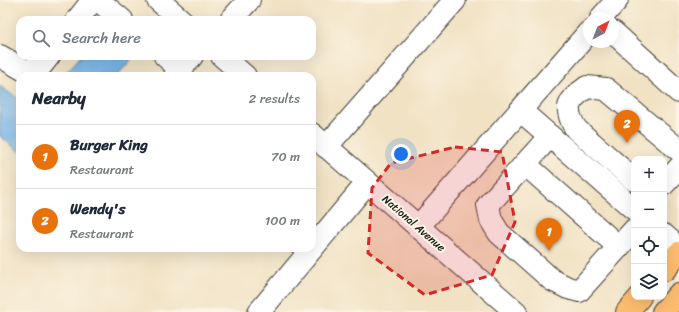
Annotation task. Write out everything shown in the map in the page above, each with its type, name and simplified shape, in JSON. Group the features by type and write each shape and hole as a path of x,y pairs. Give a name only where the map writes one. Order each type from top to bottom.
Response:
{"main road":[{"path":"667,267 679,253"},
{"path":"663,312 679,294"},
{"path":"627,312 637,300"}],"street":[{"path":"80,16 92,0"},
{"path":"98,0 117,16"},
{"path":"158,0 176,16"},
{"path":"235,16 249,0"},
{"path":"319,141 454,0"},
{"path":"606,12 617,0"},
{"path":"619,37 679,92"},
{"path":"418,227 583,39"},
{"path":"0,56 26,71 41,66 46,60"},
{"path":"227,60 240,72"},
{"path":"631,233 579,291 568,288 552,280 499,233 491,220 488,205 525,164 568,111 574,96 587,87 606,89 679,150"},
{"path":"521,111 631,206"},
{"path":"568,111 570,119 576,129 631,177"},
{"name":"National Avenue","path":"319,141 516,312"},
{"path":"525,164 619,247"},
{"path":"667,181 679,168"},
{"path":"316,244 367,183"},
{"path":"667,238 679,248"},
{"path":"259,312 309,252"}],"highlighted area":[{"path":"455,147 502,152 515,222 492,275 425,295 368,253 372,188 391,163"}],"water":[{"path":"77,60 131,60 120,72 67,72"},
{"path":"0,86 16,97 16,149 0,136"}],"place":[{"name":"Wendy's","path":"627,143"},
{"name":"Burger King","path":"549,251"}]}
